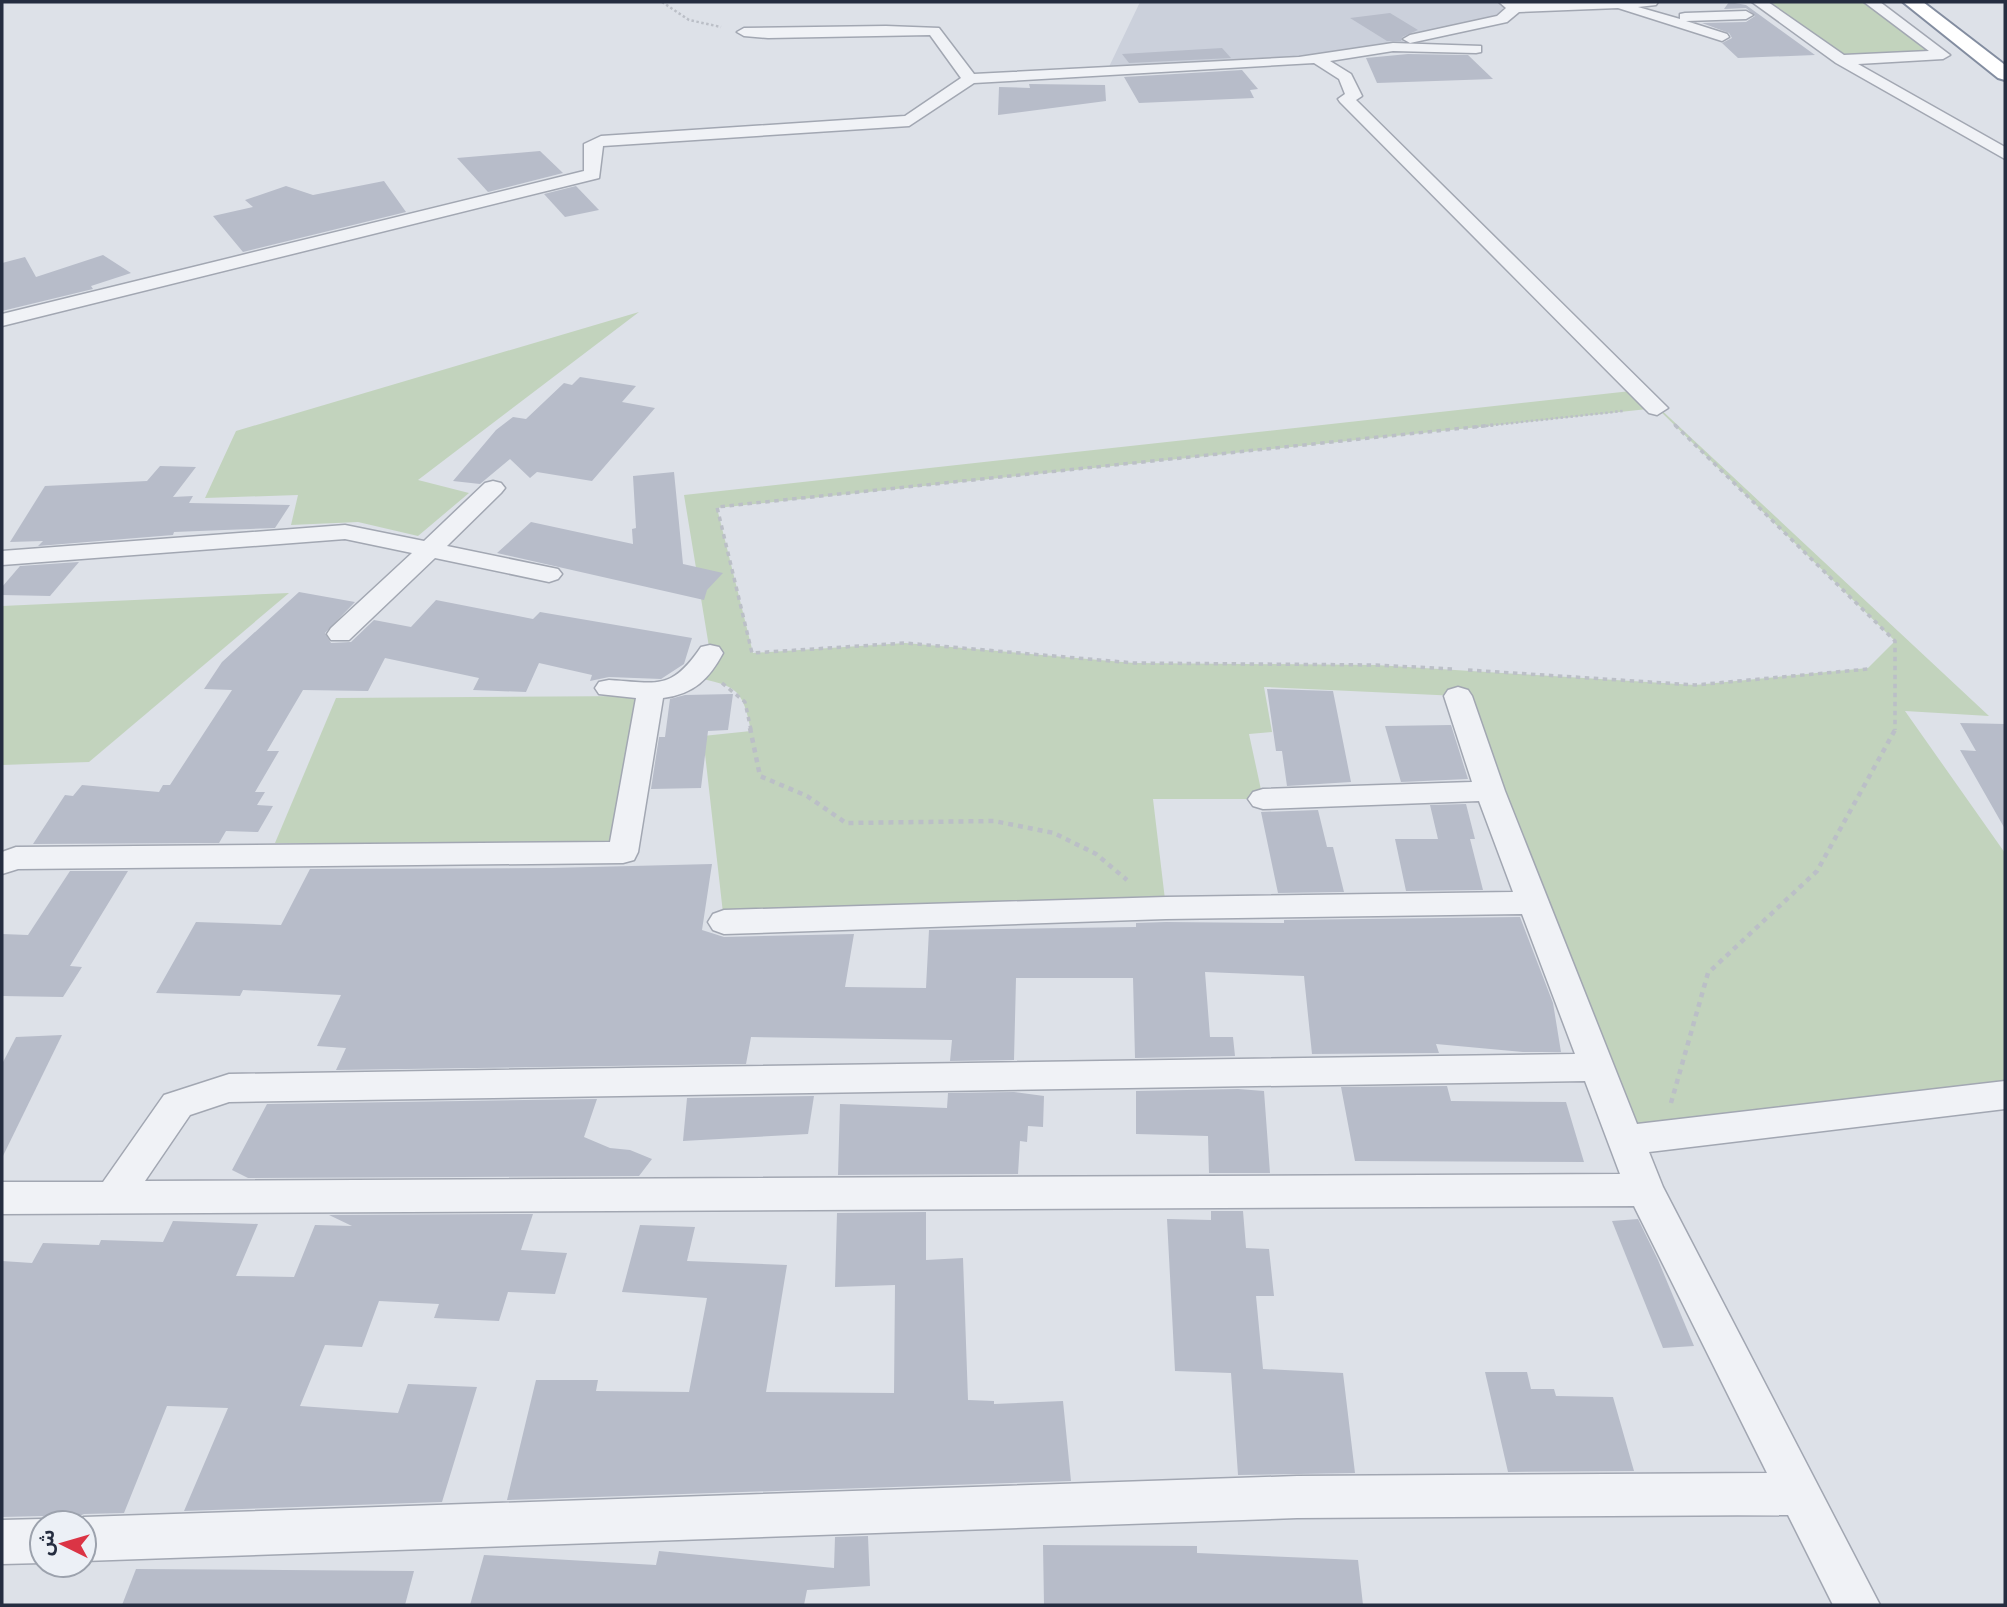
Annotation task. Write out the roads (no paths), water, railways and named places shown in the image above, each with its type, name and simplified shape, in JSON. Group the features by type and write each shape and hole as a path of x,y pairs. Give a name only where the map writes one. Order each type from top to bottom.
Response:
{"highway":[{"path":"1912,2 2005,74"}],"street":[{"path":"1393,47 1415,36 1502,19 1510,5 1651,2"},
{"path":"1759,2 1841,60 2005,154"},
{"path":"1841,60 1943,55 1871,2"},
{"path":"1614,3 1722,37"},
{"path":"1660,18 1746,15"},
{"path":"744,32 816,36 889,28 934,31 970,79"},
{"path":"2,320 593,174 592,144 601,141 909,121 970,79 1317,59 1393,47 1426,51 1476,49"},
{"path":"1317,59 1346,77 1354,96 1346,99 1657,408"},
{"path":"340,634 406,576 428,549 493,488"},
{"path":"2,558 345,532 549,574"},
{"path":"609,688 673,691 705,666 710,653"},
{"path":"2,863 16,858 623,852 651,690"},
{"path":"1458,696 1490,791 1598,1067 1644,1137 1645,1190 1857,1605"},
{"path":"1263,799 1490,791"},
{"path":"724,922 1166,908 1534,903"},
{"path":"113,1197 177,1105 229,1088 1598,1067"},
{"path":"1644,1137 2005,1095"},
{"path":"2,1198 1645,1190"},
{"path":"98,1539 1297,1497 1800,1494"},
{"path":"2,1542 28,1541"}]}
